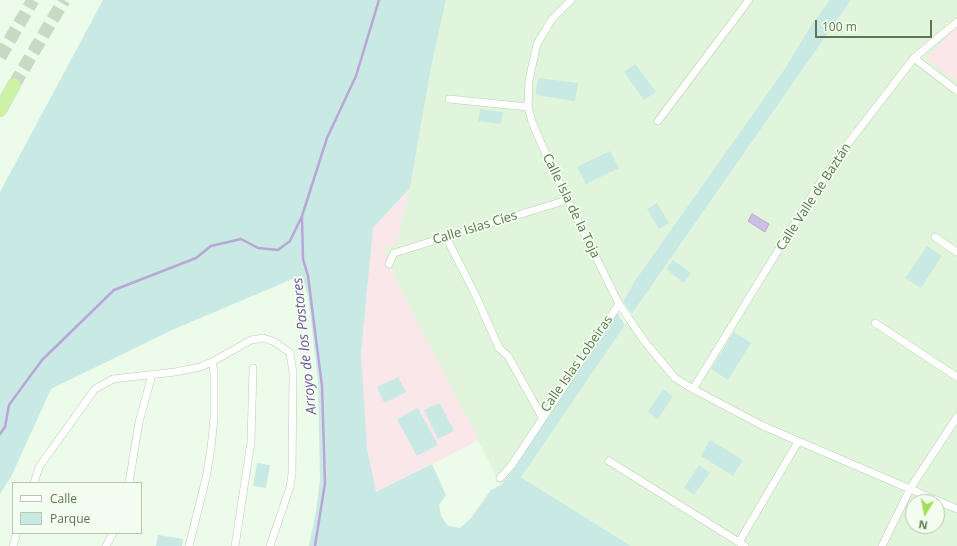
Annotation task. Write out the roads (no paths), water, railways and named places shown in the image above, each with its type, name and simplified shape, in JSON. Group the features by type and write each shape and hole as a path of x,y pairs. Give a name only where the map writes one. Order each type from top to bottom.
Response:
{"highway":[{"path":"0,110 14,85"}],"street":[{"name":"Calle Isla de la Toja","path":"570,0 552,19 537,44 529,80 528,107 540,141 567,200 619,304 661,363 675,378 763,426 957,509"},
{"path":"658,121 749,0"},
{"name":"Calle Valle de Baztán","path":"693,389 814,192 846,146 914,58 957,22"},
{"path":"914,58 957,91"},
{"path":"449,99 528,107"},
{"name":"Calle Islas Cíes","path":"389,264 394,252 567,200"},
{"name":"Calle Islas Lobeiras","path":"446,237 476,296 499,348 508,356 542,417 619,304"},
{"path":"935,237 957,252"},
{"path":"875,323 957,377"},
{"path":"34,482 39,467 96,389 113,379 152,375 200,367 251,340 263,338 276,342 290,353 293,373 292,474 290,487 270,546"},
{"path":"189,546 206,478 211,448 214,418 214,372 212,362"},
{"path":"235,546 251,442 253,368"},
{"path":"129,482 139,422 152,375"},
{"path":"500,478 511,466 542,417"},
{"path":"882,546 910,489 957,417"},
{"path":"609,461 742,544 798,442"},
{"path":"13,546 17,534"},
{"path":"106,546 112,534"}],"waterway":[{"name":"Arroyo de los Pastores","path":"0,434 5,427 9,405 42,360 114,290 196,258 211,246 241,239 258,248 278,250 290,241 302,216 327,138 356,76 379,0"},
{"name":"Arroyo de los Pastores","path":"302,217 303,259 308,276 322,386 325,483 315,546"}],"tunnel":[{"path":"0,57 33,0"},
{"path":"14,85 64,0"}]}
